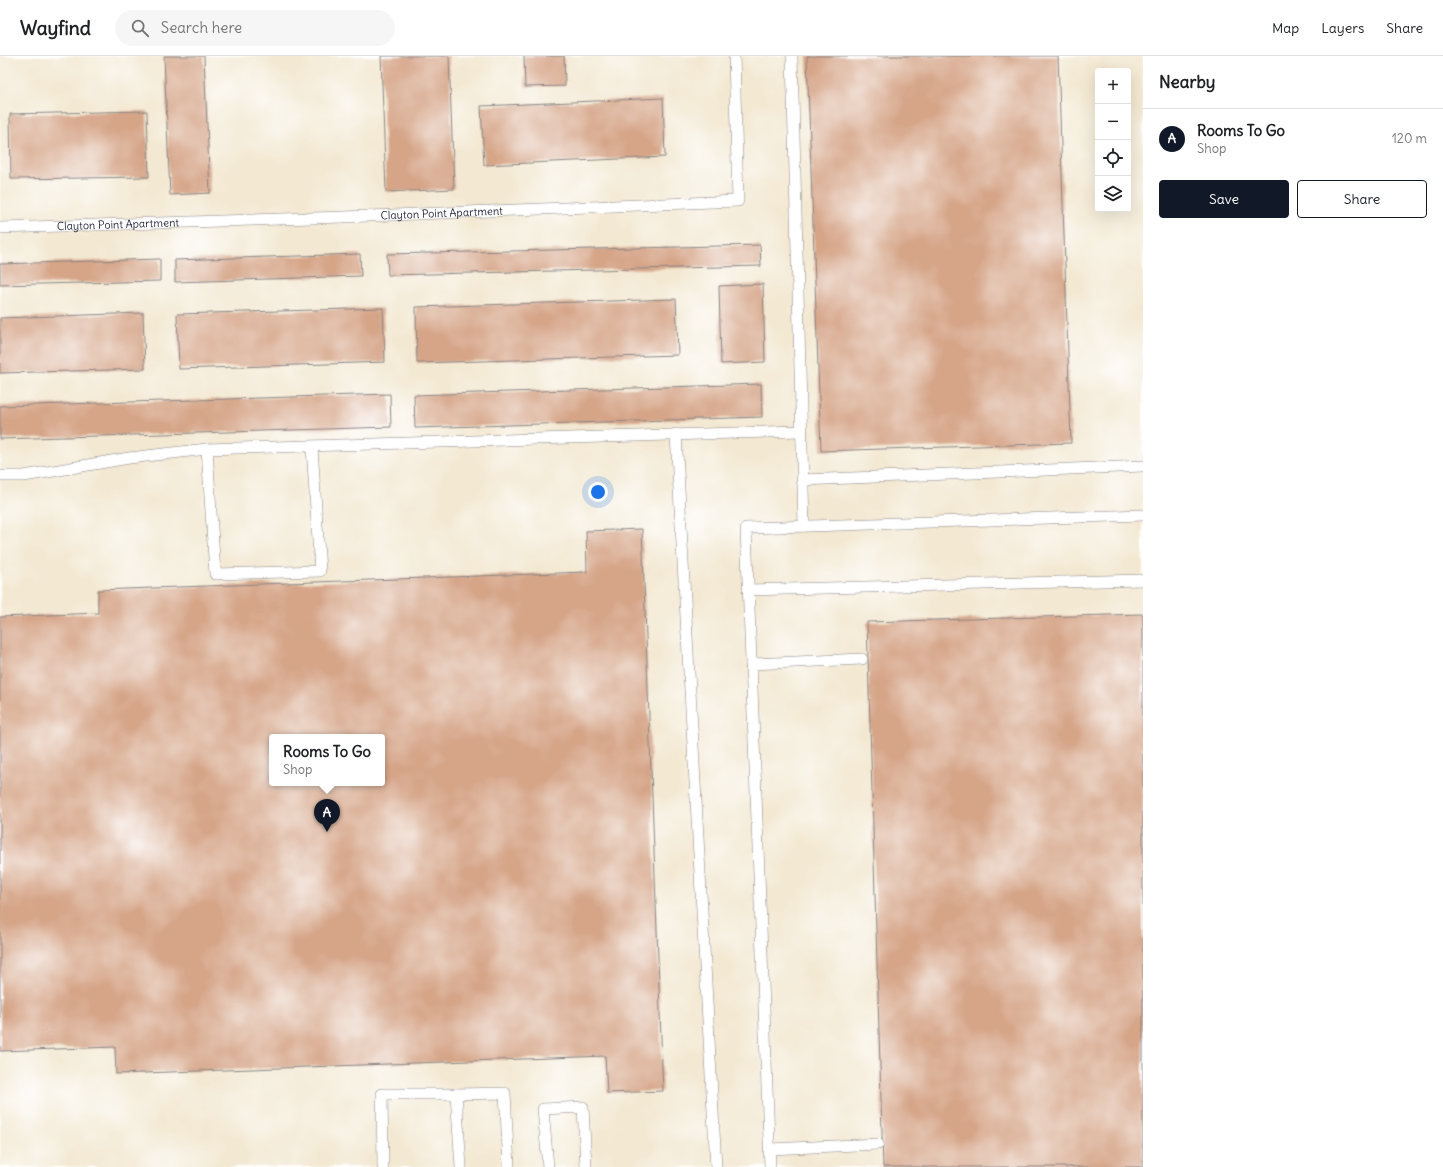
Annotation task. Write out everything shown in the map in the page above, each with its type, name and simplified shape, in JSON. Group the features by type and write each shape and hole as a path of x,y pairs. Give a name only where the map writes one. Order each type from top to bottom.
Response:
{"lane":[{"name":"Clayton Point Apartment","path":"0,228 344,217 738,201 734,56"},
{"path":"792,56 804,526"},
{"path":"0,476 24,476 128,458 207,449 801,431"},
{"path":"676,434 716,1167"},
{"path":"207,449 215,574 222,574 320,571 312,446"},
{"path":"802,480 1143,466"},
{"path":"770,1167 746,528 1143,515"},
{"path":"748,590 1143,580"},
{"path":"751,664 862,658"},
{"path":"383,1167 382,1094 505,1093 509,1167"},
{"path":"456,1094 461,1167"},
{"path":"548,1167 544,1108 583,1107 586,1167"},
{"path":"770,1149 878,1144"}],"building":[{"path":"164,56 204,56 210,193 170,195"},
{"path":"381,56 449,56 454,189 386,192"},
{"path":"524,56 564,56 565,86 525,87"},
{"path":"807,56 1058,56 1071,443 821,451"},
{"path":"663,98 665,157 484,165 481,106"},
{"path":"147,111 149,177 11,179 10,114"},
{"path":"760,245 761,266 388,275 387,254"},
{"path":"360,254 361,276 175,282 175,260"},
{"path":"160,259 160,281 0,285 0,264"},
{"path":"763,284 765,362 721,364 719,286"},
{"path":"676,299 678,355 417,363 416,307"},
{"path":"383,308 385,362 179,369 177,314"},
{"path":"143,313 145,369 0,373 0,318"},
{"path":"761,384 762,417 415,428 414,395"},
{"path":"390,394 391,427 0,439 0,406"},
{"path":"642,529 663,1091 607,1093 605,1056 116,1074 115,1047 0,1051 0,617 98,613 98,590 587,572 586,531"},
{"path":"1143,614 1143,1167 883,1167 867,622"}],"place":[{"name":"Rooms To Go","path":"327,832"}]}
